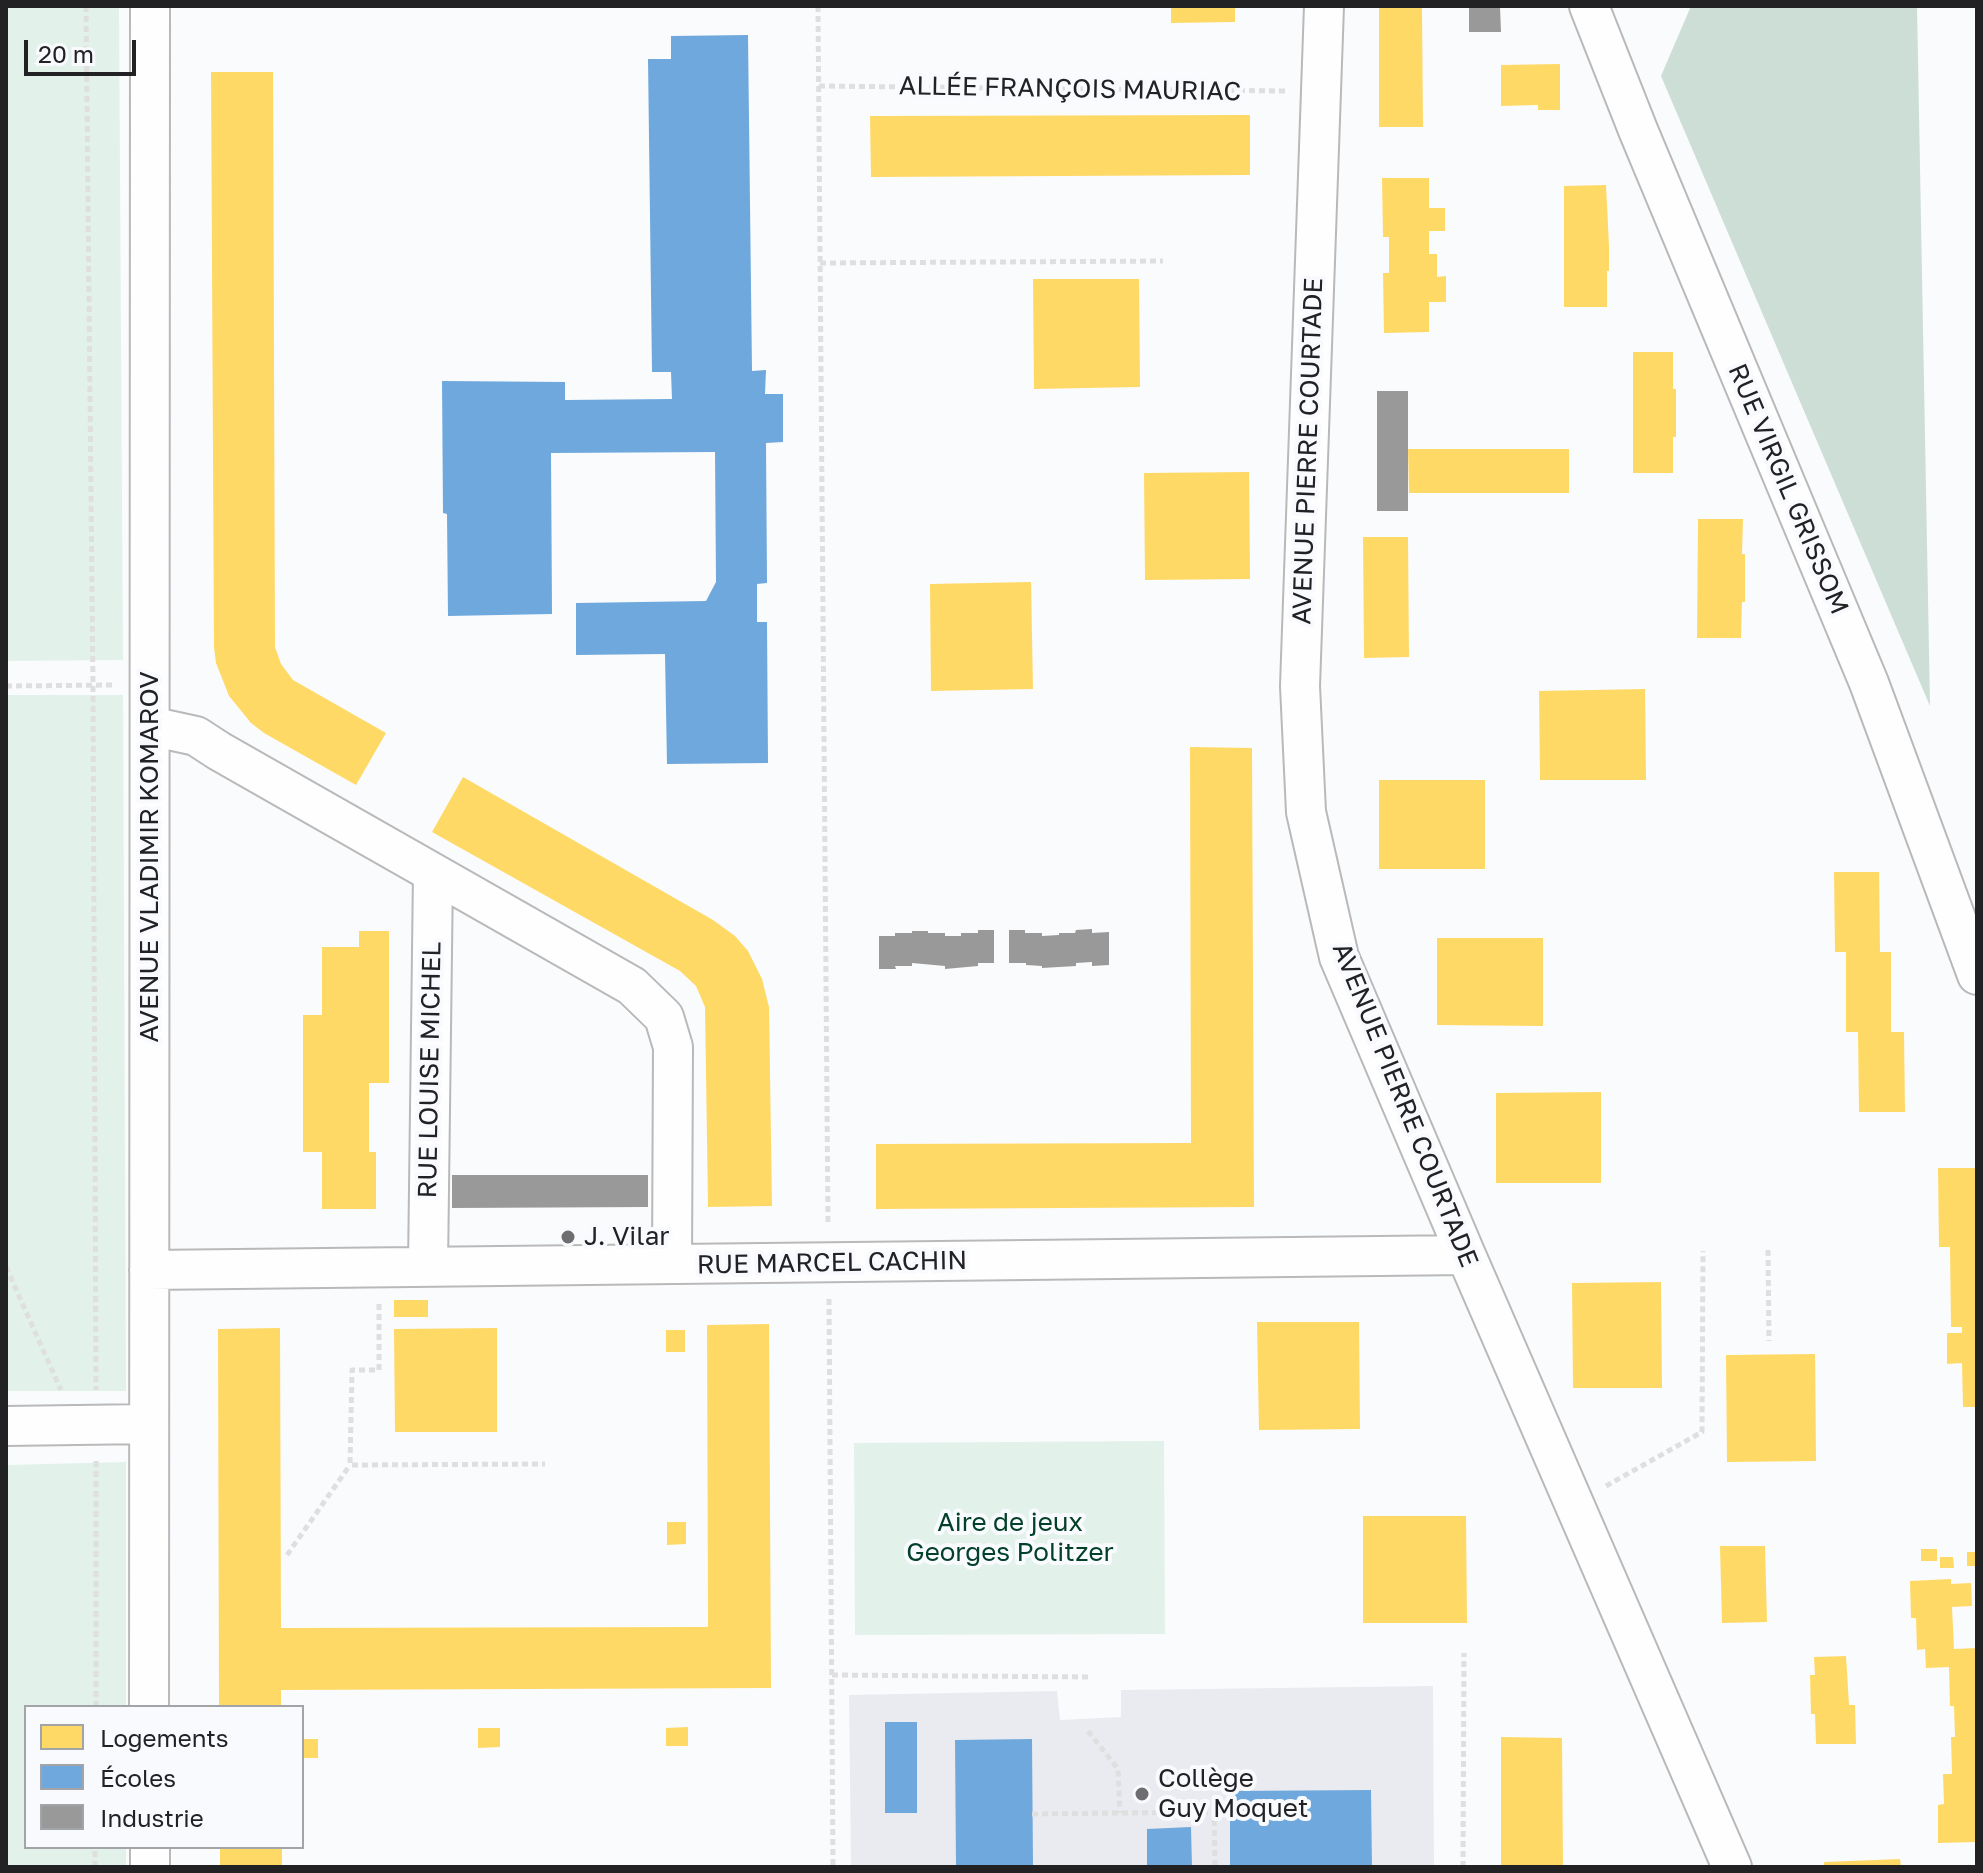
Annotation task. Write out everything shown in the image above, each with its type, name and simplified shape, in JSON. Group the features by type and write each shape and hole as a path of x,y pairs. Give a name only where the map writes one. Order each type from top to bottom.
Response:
{"street":[{"name":"AVENUE VLADIMIR KOMAROV","path":"149,1705 150,6"},
{"name":"AVENUE PIERRE COURTADE","path":"1324,6 1300,686 1306,812 1339,957 1732,1867"},
{"name":"RUE VIRGIL GRISSOM","path":"1589,6 1869,683 1977,975"},
{"path":"150,726 196,736 632,986 664,1017 673,1047 672,1264"},
{"name":"RUE LOUISE MICHEL","path":"428,1267 433,873"},
{"name":"RUE MARCEL CACHIN","path":"149,1270 1466,1255"},
{"path":"6,1426 148,1424"}],"path":[{"path":"86,6 93,686 86,1424 96,1705"},
{"path":"818,6 833,1867"},
{"name":"ALLÉE FRANÇOIS MAURIAC","path":"819,86 1321,92"},
{"path":"820,263 1163,261"},
{"path":"6,686 150,685"},
{"path":"1768,1250 1769,1341"},
{"path":"1575,1504 1702,1432 1703,1251"},
{"path":"6,1267 86,1424"},
{"path":"287,1555 350,1465 352,1370 379,1370 379,1268"},
{"path":"350,1465 545,1464"},
{"path":"1463,1867 1464,1653"},
{"path":"832,1675 1089,1677"},
{"path":"1088,1731 1118,1769 1120,1813"},
{"path":"1032,1814 1214,1812 1215,1867"}],"shaded area":[{"path":"1691,6 1917,6 1930,706 1661,76"},
{"name":"Collège Guy Moquet","path":"1433,1686 1434,1867 851,1867 849,1695 1057,1691 1060,1720 1121,1717 1121,1690"}],"green space":[{"path":"6,6 119,6 123,660 6,661"},
{"path":"6,695 123,695 126,1391 6,1391"},
{"name":"Aire de jeux Georges Politzer","path":"1164,1441 1165,1634 855,1635 854,1443"},
{"path":"126,1462 126,1705 24,1705 24,1849 126,1849 126,1867 6,1867 6,1465"}],"building: Logements":[{"path":"1171,6 1235,6 1235,22 1171,23"},
{"path":"1379,6 1422,6 1423,127 1379,127"},
{"path":"1560,64 1560,110 1538,110 1538,105 1501,106 1501,65"},
{"path":"211,72 273,72 275,647 281,664 293,680 386,733 356,785 251,723 229,696 216,663"},
{"path":"1250,115 1250,175 871,177 870,116"},
{"path":"1382,178 1429,178 1429,208 1445,208 1445,231 1429,231 1429,254 1437,254 1437,277 1446,276 1446,302 1429,302 1429,332 1384,333 1383,273 1389,273 1389,237 1383,237"},
{"path":"1606,185 1609,246 1607,307 1564,307 1564,186"},
{"path":"1033,279 1139,279 1140,387 1034,389"},
{"path":"1633,352 1673,352 1676,437 1673,437 1673,473 1633,473"},
{"path":"1408,449 1569,449 1569,493 1409,493"},
{"path":"1249,472 1250,579 1145,580 1144,473"},
{"path":"1698,519 1743,519 1745,602 1742,602 1741,638 1697,638"},
{"path":"1363,537 1408,537 1409,657 1364,658"},
{"path":"1031,582 1033,689 931,691 930,584"},
{"path":"1645,689 1646,780 1540,780 1539,691"},
{"path":"1190,747 1252,748 1254,1207 876,1209 876,1144 1191,1143"},
{"path":"463,777 713,920 735,936 748,951 762,979 769,1007 772,1206 708,1207 705,1007 696,986 680,971 432,832"},
{"path":"1379,780 1485,780 1485,869 1379,869"},
{"path":"1834,872 1879,872 1880,952 1891,952 1891,1032 1904,1032 1905,1112 1859,1112 1858,1032 1846,1032 1846,952 1835,952"},
{"path":"359,931 389,931 389,1083 369,1083 369,1152 376,1152 376,1209 322,1209 322,1152 303,1152 303,1015 322,1015 322,947 359,947"},
{"path":"1437,938 1543,938 1543,1026 1437,1025"},
{"path":"1601,1092 1601,1183 1496,1183 1496,1093"},
{"path":"1938,1168 1977,1168 1977,1407 1963,1407 1962,1363 1947,1364 1947,1333 1962,1333 1962,1327 1951,1327 1950,1247 1939,1247"},
{"path":"1661,1282 1662,1388 1573,1388 1572,1283"},
{"path":"394,1300 428,1300 428,1317 394,1317"},
{"path":"1257,1322 1359,1322 1360,1429 1259,1430"},
{"path":"769,1324 771,1688 281,1690 281,1705 219,1705 218,1329 280,1328 281,1628 708,1627 707,1325"},
{"path":"497,1328 497,1432 395,1432 394,1329"},
{"path":"666,1330 685,1330 685,1352 666,1352"},
{"path":"1815,1354 1816,1461 1727,1462 1726,1355"},
{"path":"1363,1516 1466,1516 1467,1623 1363,1623"},
{"path":"667,1522 686,1522 686,1544 667,1545"},
{"path":"1720,1546 1765,1546 1767,1622 1722,1623"},
{"path":"1921,1549 1937,1549 1937,1561 1921,1561"},
{"path":"1967,1552 1977,1552 1977,1566 1967,1566"},
{"path":"1940,1557 1953,1557 1954,1568 1940,1568"},
{"path":"1951,1579 1951,1584 1971,1583 1972,1606 1952,1607 1954,1649 1977,1648 1977,1842 1938,1843 1938,1805 1944,1804 1943,1774 1952,1774 1954,1706 1950,1706 1949,1667 1926,1668 1925,1649 1917,1650 1916,1618 1911,1618 1910,1581"},
{"path":"1846,1656 1849,1705 1855,1705 1856,1744 1816,1744 1810,1675 1815,1675 1814,1657"},
{"path":"688,1727 688,1746 666,1746 666,1728"},
{"path":"478,1728 500,1728 500,1747 478,1748"},
{"path":"1501,1737 1562,1738 1563,1867 1501,1867"},
{"path":"304,1739 318,1739 318,1758 304,1758"},
{"path":"220,1849 282,1849 282,1867 220,1867"},
{"path":"1900,1859 1901,1867 1824,1867 1824,1862"}],"building: Écoles":[{"path":"748,35 752,371 766,370 765,394 783,394 783,442 766,443 767,583 757,584 757,622 767,622 768,763 667,764 665,654 576,655 576,603 706,601 716,582 715,452 551,453 552,614 448,616 442,381 565,382 565,400 672,399 671,372 652,372 648,59 671,59 671,36"},
{"path":"885,1722 917,1722 917,1813 885,1813"},
{"path":"1032,1739 1033,1867 956,1867 955,1740"},
{"path":"1371,1790 1372,1867 1230,1867 1230,1791"},
{"path":"1191,1827 1192,1867 1147,1867 1147,1829"}],"building: Industrie":[{"path":"1469,6 1500,6 1501,32 1469,32"},
{"path":"1377,391 1408,391 1408,511 1377,511"},
{"path":"1092,929 1092,933 1109,932 1109,965 1092,966 1092,962 1042,968 1026,963 1009,963 1009,930 1042,933 1042,936"},
{"path":"978,930 994,930 994,963 945,969 945,966 912,963 912,966 895,966 896,969 879,969 879,936 928,931 961,936 961,933 978,933"},
{"path":"452,1175 648,1175 648,1207 452,1208"}],"place":[{"name":"J. Vilar","path":"568,1237"},
{"name":"Collège Guy Moquet","path":"1142,1794"}]}
